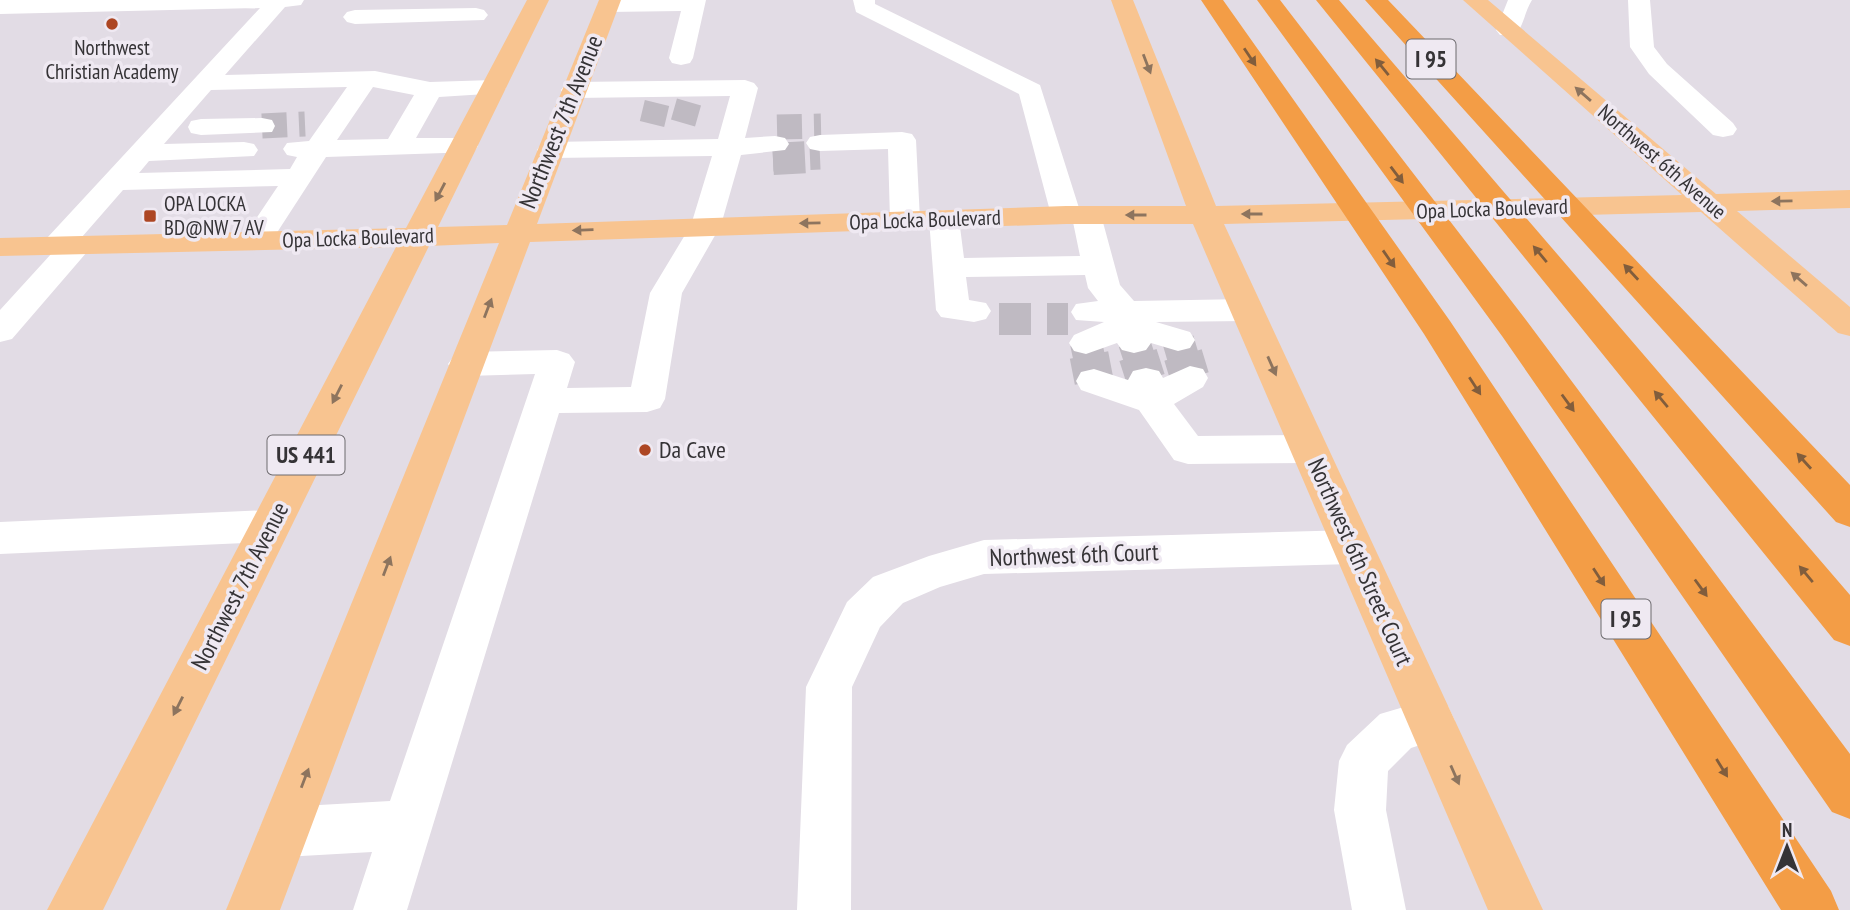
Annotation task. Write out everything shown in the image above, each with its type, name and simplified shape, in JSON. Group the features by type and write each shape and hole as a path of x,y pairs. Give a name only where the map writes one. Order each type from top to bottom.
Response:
{"highway":[{"name":"I 95","path":"1212,0 1438,329 1675,693 1811,910"},
{"path":"1268,0 1514,328 1850,795"},
{"path":"1327,0 1850,627"},
{"name":"I 95","path":"1376,0 1850,511"}],"main road":[{"name":"Northwest 7th Avenue","path":"75,910 538,0"},
{"path":"1122,0 1204,214"},
{"name":"Northwest 6th Avenue","path":"1474,0 1850,325"},
{"name":"Northwest 7th Avenue","path":"253,910 609,3"},
{"name":"Opa Locka Boulevard","path":"0,247 417,237 706,225 1076,215 1285,215 1850,199"},
{"name":"Northwest 6th Street Court","path":"1204,214 1516,910"}],"street":[{"path":"0,8 302,0"},
{"path":"864,0 864,7 1031,90 1076,215 1099,265 1104,288 1129,326"},
{"path":"1508,30 1515,6 1521,0"},
{"path":"1639,0 1642,47 1658,69 1723,129"},
{"path":"0,331 116,181 278,1"},
{"path":"609,3 694,2 681,58"},
{"path":"355,17 444,8 476,15"},
{"path":"204,83 366,79 430,90 493,88"},
{"path":"287,149 334,124 366,79"},
{"path":"397,147 430,90"},
{"path":"574,90 611,120 653,116 722,126"},
{"path":"551,150 611,120 653,116 722,126"},
{"path":"164,128 262,126"},
{"path":"544,401 646,400 666,293 706,225 722,126"},
{"path":"311,137 397,147 464,146"},
{"path":"256,241 299,177 311,137"},
{"path":"820,142 902,141 905,220"},
{"path":"141,153 244,150"},
{"path":"116,181 299,177"},
{"path":"944,219 953,310 990,311"},
{"path":"949,268 1099,265"},
{"path":"1129,326 1246,310"},
{"path":"1077,319 1129,326 1178,341"},
{"path":"380,910 557,362 466,364"},
{"path":"1094,381 1149,390 1190,378"},
{"path":"1149,390 1188,450 1309,449"},
{"path":"0,538 270,526"},
{"name":"Northwest 6th Court","path":"824,910 828,687 863,615 888,590 929,573 984,557 1353,547"},
{"path":"1379,910 1360,810 1364,761 1397,730 1431,721"},
{"path":"284,832 407,825"}],"tunnel":[{"path":"683,123 689,102"},
{"path":"652,124 657,103"},
{"path":"262,126 305,124"},
{"path":"777,127 821,126"},
{"path":"811,157 773,159 820,157"},
{"path":"999,319 1068,319"},
{"path":"1178,340 1183,357"},
{"path":"1134,342 1139,357"},
{"path":"1086,343 1089,357"},
{"path":"1089,355 1094,381"},
{"path":"1138,355 1146,380"},
{"path":"1183,355 1190,378"}],"place":[{"name":"Northwest Christian Academy","path":"112,24"},
{"name":"OPA LOCKA BD@NW 7 AV","path":"150,216"},
{"name":"Da Cave","path":"645,450"}]}
